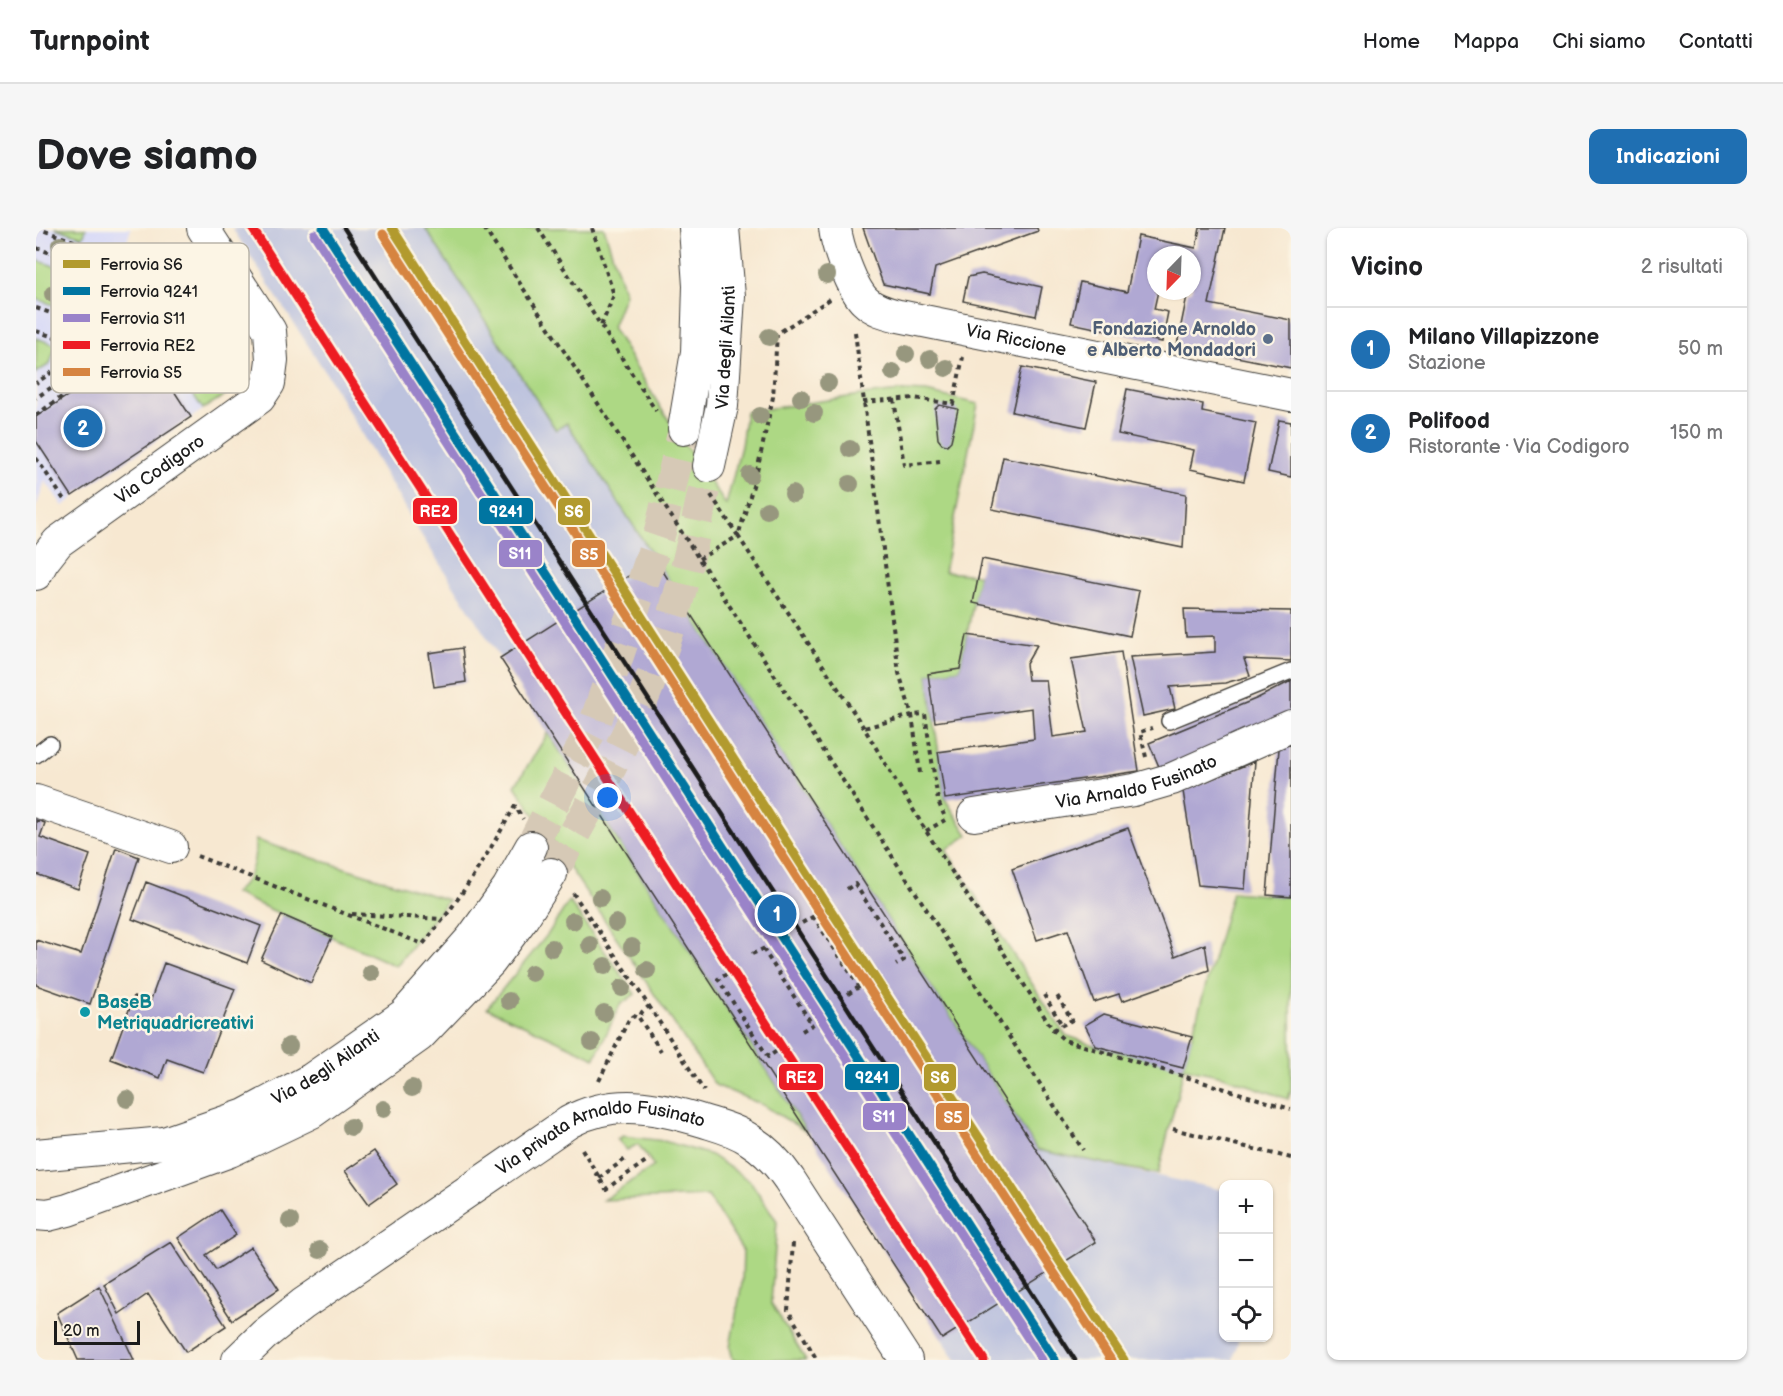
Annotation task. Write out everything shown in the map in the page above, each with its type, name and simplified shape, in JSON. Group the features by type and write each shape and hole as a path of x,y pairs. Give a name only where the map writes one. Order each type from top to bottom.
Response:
{"street":[{"name":"Via Codigoro","path":"203,228 213,243"},
{"name":"Via degli Ailanti","path":"672,423 697,352 699,286 695,228"},
{"name":"Via degli Ailanti","path":"707,476 722,406 729,307 723,228"},
{"path":"836,228 845,294"},
{"name":"Via Riccione","path":"845,294 879,310 899,316 1291,395"},
{"name":"Via Codigoro","path":"36,574 58,542 259,398 268,383 273,360 270,331 249,299"},
{"name":"Via Arnaldo Fusinato","path":"960,818 1134,790 1173,779 1291,726"},
{"path":"36,801 171,847"},
{"name":"Via degli Ailanti","path":"36,1155 164,1143 244,1115 312,1079 404,1015 472,938 508,888 529,836"},
{"name":"Via degli Ailanti","path":"36,1214 48,1215 68,1210 230,1151 312,1112 419,1036 490,962 522,919 561,883"},
{"name":"Via privata Arnaldo Fusinato","path":"238,1360 265,1334 303,1304 579,1117 604,1109 647,1108 675,1113 729,1129 760,1146 771,1155 789,1179 906,1360"},
{"name":"Via degli Ailanti","path":"36,1234 68,1210"}],"lane":[{"path":"1169,721 1291,671"},
{"path":"36,755 50,744"}],"path":[{"path":"484,228 1083,1150"},
{"path":"538,228 600,327 672,423"},
{"path":"592,228 614,295 600,327"},
{"path":"36,230 78,243"},
{"path":"36,248 51,253"},
{"path":"699,560 738,536 756,476 773,398 777,334 845,294"},
{"path":"36,308 51,313"},
{"path":"854,322 899,673 912,715 920,772"},
{"path":"36,331 51,336"},
{"path":"863,402 914,398 953,404 965,351"},
{"path":"36,383 51,373"},
{"path":"36,398 51,388"},
{"path":"36,415 68,393"},
{"path":"894,399 903,465 940,462"},
{"path":"36,458 81,524"},
{"path":"707,476 738,536 864,728 926,831 1053,1030 1064,1040 1291,1109"},
{"path":"864,728 912,715 925,714 938,801 960,818"},
{"path":"1154,784 1140,732 1169,721"},
{"path":"171,847 423,944 472,880 514,806 529,836"},
{"path":"926,831 960,818"},
{"path":"561,883 649,1006 705,1092"},
{"path":"847,889 855,884 904,960 896,965"},
{"path":"802,922 825,910"},
{"path":"347,914 444,919"},
{"path":"813,916 860,986"},
{"path":"752,954 776,943"},
{"path":"763,949 812,1024"},
{"path":"727,974 718,979 768,1057 777,1051"},
{"path":"848,994 870,980"},
{"path":"1053,1030 1072,1020 1056,994"},
{"path":"1044,995 1062,1025"},
{"path":"639,1018 649,1006"},
{"path":"649,1159 606,1189 579,1144 579,1117 598,1084 628,1021 634,1016 639,1018 661,1051"},
{"path":"802,1031 825,1017"},
{"path":"1173,1129 1291,1158"},
{"path":"599,1178 628,1157"},
{"path":"794,1233 788,1310 817,1360"}],"shaded area":[{"path":"36,228 131,228 127,243 51,243 51,393 228,393 73,496 74,498 63,506 45,481 36,508"},
{"path":"232,228 425,228 555,429 567,423 1037,1150 1219,1189 1219,1342 1238,1342 1233,1360 956,1360 413,522 328,376 249,254 249,243 242,243"}],"green space":[{"path":"55,228 83,228 86,229 83,237"},
{"path":"425,228 604,228 625,294 612,327 662,410 726,505 741,446 746,412 902,391 926,392 978,404 944,572 979,575 960,669 928,674 945,799 968,835 946,850 1065,1035 1096,1046 1183,1067 1232,892 1291,897 1291,1090 1288,1099 1223,1076 1184,1068 1158,1174 1037,1150 567,423 556,430"},
{"path":"36,260 51,265 51,304 36,299"},
{"path":"36,338 51,343 51,361 50,364 36,373"},
{"path":"192,393 228,393 203,409"},
{"path":"548,733 807,1132 763,1105 715,1085 515,786"},
{"path":"255,840 448,900 396,966 234,893 245,882 252,870"},
{"path":"569,901 635,994 620,1005 595,1058 487,1008 548,934"},
{"path":"623,1136 664,1141 711,1155 751,1182 777,1221 771,1303 806,1360 733,1360 730,1347 742,1283 743,1251 708,1196 603,1200 654,1166 638,1144 627,1150 617,1139"}],"building":[{"path":"863,228 1037,228 1038,231 935,268 930,294 883,284"},
{"path":"1200,228 1225,228 1209,304 1291,320 1291,368 1177,345 1186,300 1201,300 1201,246 1196,246"},
{"path":"1138,236 1186,246 1147,246 1147,300 1156,300 1154,309 1168,312 1162,342 1071,323 1080,282 1127,292"},
{"path":"982,274 1042,287 1036,316 963,301 968,277"},
{"path":"1022,367 1096,382 1086,427 1012,412"},
{"path":"1127,389 1203,404 1202,412 1256,423 1244,481 1190,469 1194,450 1118,434"},
{"path":"72,393 175,393 191,417 72,496 36,441 36,417"},
{"path":"939,405 958,409 951,441 947,445 942,444 938,439 935,409"},
{"path":"1279,420 1291,422 1291,477 1268,472"},
{"path":"1003,457 1186,494 1183,548 992,509"},
{"path":"655,559 1096,1242 942,1339 500,658"},
{"path":"982,559 1139,591 1130,636 973,603"},
{"path":"1184,609 1291,611 1291,661 1244,659 1250,676 1225,683 1170,687 1175,709 1143,716 1130,657 1215,652 1215,636 1186,637"},
{"path":"967,635 1037,645 1026,664 1028,680 1046,680 1053,737 1087,732 1071,659 1121,652 1139,771 945,799 938,752 1034,739 1032,708 935,722 928,674 960,669"},
{"path":"462,648 466,682 434,687 429,653"},
{"path":"1291,681 1291,714 1160,769 1149,743 1258,698"},
{"path":"1291,744 1291,897 1267,895 1279,749"},
{"path":"1255,761 1245,889 1198,885 1183,791"},
{"path":"36,820 45,823 40,837 90,855 78,889 36,874"},
{"path":"1128,828 1175,956 1205,944 1209,970 1122,1001 1119,994 1094,1002 1068,930 1037,940 1012,869"},
{"path":"116,848 139,857 90,1004 36,985 36,940 81,954"},
{"path":"146,882 261,926 247,963 132,919"},
{"path":"282,915 332,937 311,983 261,960"},
{"path":"164,963 235,989 203,1072 167,1059 160,1078 111,1059 134,996 150,1002"},
{"path":"1104,1014 1192,1037 1183,1068 1096,1046 1085,1025"},
{"path":"374,1151 397,1184 369,1204 345,1171"},
{"path":"220,1210 236,1235 206,1255 216,1270 251,1247 279,1289 232,1320 178,1238"},
{"path":"171,1242 226,1326 186,1352 148,1294 119,1314 104,1284"},
{"path":"99,1286 134,1360 78,1360 57,1313"}],"tunnel":[{"path":"531,847 596,720 660,532 684,429"},
{"path":"551,874 619,751 663,649 679,597 709,466"}],"railway":[{"path":"344,228 1075,1360"}],"rail line":[{"name":"RE2","path":"252,228 984,1360"},
{"name":"9241","path":"323,228 1055,1360"},
{"name":"S6","path":"392,228 817,889 1124,1360"},
{"name":"S11","path":"314,234 1042,1360"},
{"name":"S5","path":"383,234 808,895 1111,1360"}],"place":[{"name":"Fondazione Arnoldo e Alberto Mondadori","path":"1268,339"},
{"name":"Polifood","path":"83,428"},
{"name":"Milano Villapizzone","path":"777,914"},
{"name":"BaseB Metriquadricreativi","path":"85,1012"}]}
